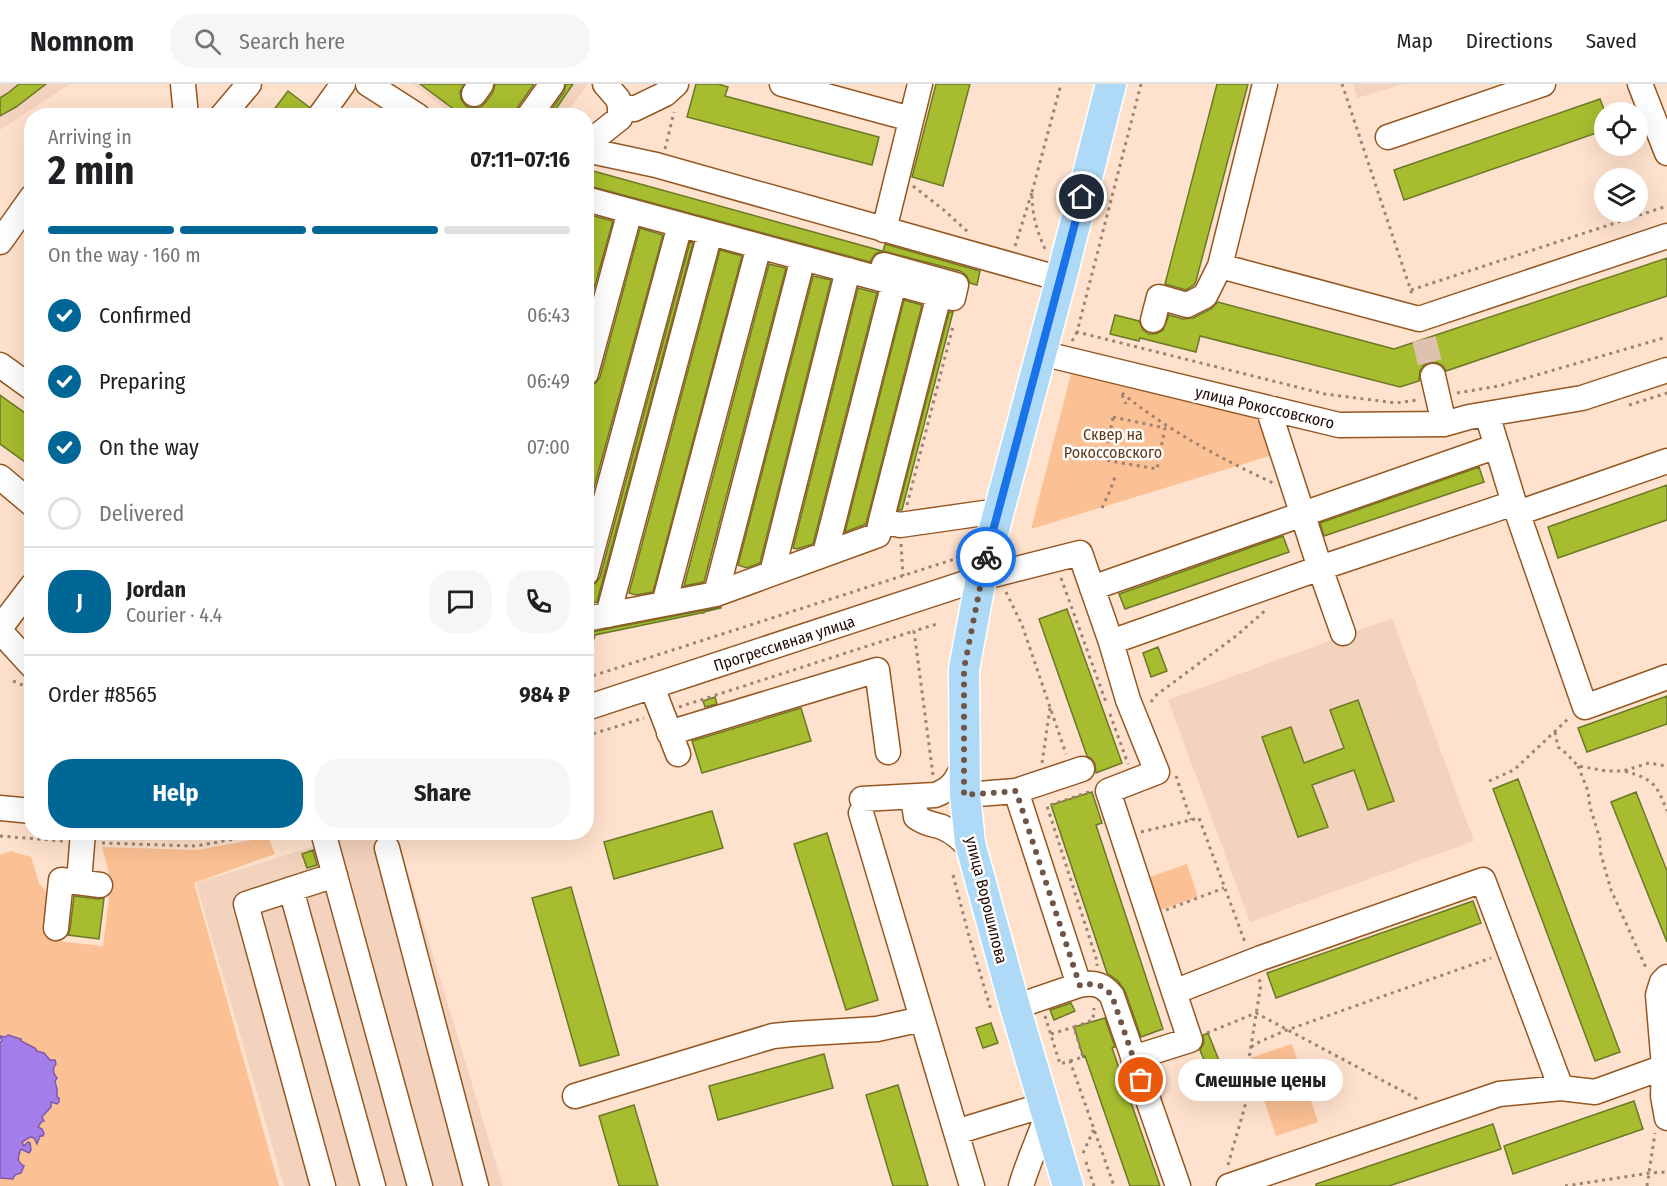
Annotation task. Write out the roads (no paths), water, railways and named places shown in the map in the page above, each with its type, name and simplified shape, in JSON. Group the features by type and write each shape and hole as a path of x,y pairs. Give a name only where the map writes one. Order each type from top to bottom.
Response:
{"main road":[{"name":"улица Ворошилова","path":"1068,1186 976,865 964,795 964,669 998,511 1041,353 1055,267 1111,84"}],"street":[{"path":"183,84 185,108"},
{"path":"229,108 249,84"},
{"path":"326,108 343,84"},
{"path":"368,84 406,108"},
{"path":"535,108 552,84"},
{"path":"605,84 625,111"},
{"path":"594,138 625,111 665,94 676,84"},
{"path":"782,84 911,119"},
{"path":"884,230 920,84"},
{"path":"1153,320 1159,297 1187,305 1206,296 1220,266 1265,84"},
{"path":"1388,137 1544,84"},
{"path":"1640,84 1667,153"},
{"path":"594,152 656,165 884,230 1055,267"},
{"path":"594,201 887,281"},
{"path":"0,242 24,208"},
{"path":"594,344 630,211"},
{"path":"594,543 680,225"},
{"path":"710,233 597,617 716,594 878,535 892,523 998,511"},
{"path":"1220,266 1422,329 1667,236"},
{"path":"664,604 759,246"},
{"path":"716,594 803,258"},
{"path":"825,554 887,281 884,265 956,285 953,298 939,295 892,523"},
{"path":"772,573 848,270"},
{"name":"улица Рокоссовского","path":"1041,353 1339,425 1444,424 1487,414 1582,398 1667,370"},
{"path":"0,365 24,382"},
{"path":"1435,386 1444,424"},
{"path":"1268,408 1343,633"},
{"path":"1487,414 1516,508 1585,707 1667,677"},
{"path":"1133,1058 1190,1040 1108,791 1157,772 1128,700 1092,588 1497,446"},
{"path":"1111,642 1320,568 1667,461"},
{"path":"0,477 24,497"},
{"name":"Прогрессивная улица","path":"594,705 984,575 1080,553 1092,588"},
{"path":"24,597 0,630 24,657"},
{"path":"652,687 670,733 877,670 888,752"},
{"path":"964,765 956,780 946,791 935,795 862,806 972,1186"},
{"path":"964,795 1016,791 1078,770"},
{"path":"1016,791 1088,985"},
{"path":"913,797 916,817 926,824 940,826 952,832 962,840 976,865"},
{"path":"0,808 24,811"},
{"path":"56,928 61,880 89,884 83,840"},
{"path":"325,840 420,1186"},
{"path":"387,848 476,1186"},
{"path":"323,1186 246,904 335,875"},
{"path":"1174,992 1252,961 1484,880 1561,1088"},
{"path":"291,889 373,1186"},
{"path":"1014,1002 1088,985 1104,987 1112,996 1178,1186"},
{"path":"1662,986 1665,1107"},
{"path":"575,1096 773,1036 877,1029 922,1018"},
{"path":"1228,1176 1444,1113 1499,1094 1561,1088 1595,1092 1664,1067"},
{"path":"956,1132 1045,1110 1038,1141 1026,1166 1021,1186"}],"tunnel":[{"path":"1424,339 1433,376"}],"place":[{"name":"Смешные цены","path":"1141,1080"}],"park label":[{"name":"Сквер на Рокоссовского","path":"1113,443"}]}
